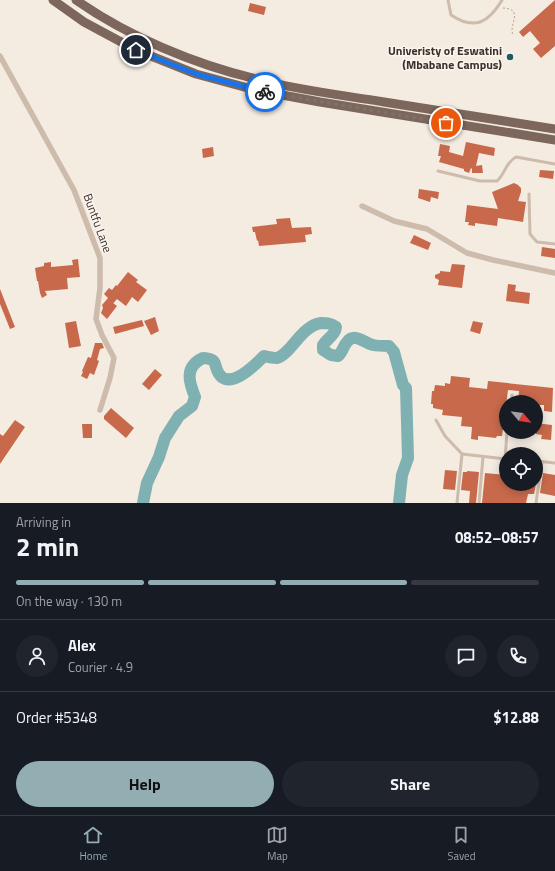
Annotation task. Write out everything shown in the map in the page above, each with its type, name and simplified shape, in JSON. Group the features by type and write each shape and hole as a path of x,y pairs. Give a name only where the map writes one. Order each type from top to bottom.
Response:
{"main road":[{"path":"53,0 84,22 136,50 196,74 255,90 320,102 555,140"},
{"path":"76,0 91,10 146,40 200,63 256,80 555,129"}],"street":[{"name":"Buntfu Lane","path":"0,56 74,190 100,258 100,288 96,319 102,335 114,358 110,378 100,410"},
{"path":"362,206 394,221 427,229 467,252 493,260 555,273"}],"lane":[{"path":"448,0 451,15 458,20 476,24 482,22 497,9 502,0"},
{"path":"438,171 480,182 497,181 500,179 509,163 516,157 555,164"},
{"path":"529,194 530,234 538,242 555,244"},
{"path":"436,420 445,436 462,454 499,458"},
{"path":"457,503 462,454"},
{"path":"479,503 483,457"},
{"path":"543,462 555,463"},
{"path":"536,503 538,491"}],"path":[{"path":"497,9 505,8 514,12 516,16 511,32 513,35"}],"building":[{"path":"555,0 555,46 541,58 533,49 540,43 530,31 523,37 519,32"},
{"path":"250,3 266,7 264,15 248,11"},
{"path":"466,142 495,148 494,156 479,153 476,166 482,165 483,173 472,173 471,168 469,173 464,171 464,169 439,162 441,156 438,156 440,144 450,146 449,152 463,156"},
{"path":"213,147 214,156 203,158 202,149"},
{"path":"540,170 554,171 553,179 539,177"},
{"path":"514,183 521,188 518,201 526,202 523,222 498,218 497,226 475,223 475,226 468,225 469,222 465,222 467,205 498,209 492,192"},
{"path":"419,189 439,192 438,199 431,197 430,202 418,198"},
{"path":"290,218 292,228 311,227 312,234 305,235 306,242 259,246 252,227 277,224 276,219"},
{"path":"414,235 431,243 428,250 410,243"},
{"path":"542,247 555,249 555,258 541,256"},
{"path":"78,259 80,277 67,278 68,289 45,291 47,295 42,298 35,268 44,266 44,263 51,262 51,267 73,265 72,260"},
{"path":"452,264 465,265 462,288 438,285 439,280 435,278 435,275 440,273 440,271 450,272"},
{"path":"128,272 138,280 136,282 147,290 138,302 132,297 126,306 117,299 113,303 117,306 107,319 101,313 103,308 102,305 108,298 104,294 109,288 112,290 116,285 117,286"},
{"path":"508,284 516,285 515,291 530,293 529,304 506,301"},
{"path":"0,289 15,327 10,329 0,304"},
{"path":"155,317 159,331 151,335 144,321"},
{"path":"142,320 144,326 115,334 113,327"},
{"path":"76,321 81,346 69,348 65,323"},
{"path":"473,321 483,323 480,334 470,331"},
{"path":"95,343 102,343 104,348 100,349 97,360 99,361 94,375 90,373 87,379 81,376 82,371 88,357 91,358"},
{"path":"155,369 162,375 149,390 142,384"},
{"path":"451,376 470,378 469,387 487,389 488,381 553,388 552,412 544,411 543,395 519,395 519,391 508,390 507,395 499,395 499,436 496,438 478,436 478,440 471,439 472,427 461,426 462,417 442,415 443,410 433,408 433,404 431,404 432,391 434,391 435,385 445,386 445,383 450,384"},
{"path":"111,408 134,428 126,438 104,419 104,416"},
{"path":"15,420 25,427 0,464 0,434 3,436"},
{"path":"82,424 92,424 92,438 83,438"},
{"path":"543,424 552,425 551,440 541,439 543,439"},
{"path":"445,470 457,471 455,490 443,489"},
{"path":"463,472 479,472 476,503 469,503 470,491 461,490"},
{"path":"485,473 499,474 499,491 535,491 534,494 528,494 526,503 482,503"},
{"path":"543,473 555,475 555,496 540,493 540,491 543,491"}],"waterway":[{"path":"143,503 147,483 159,457 165,438 179,416 192,406 195,397 190,380 193,366 203,358 208,359 214,361 217,371 224,378 236,378 249,370 264,356 277,358 282,355 308,329 321,323 336,327 336,330 323,345 323,350 331,355 338,356 347,342 353,338 360,339 373,345 389,346 394,352 403,385 406,388 408,458 402,475 399,503"}],"way so far":[{"path":"265,92 446,123"}],"place":[{"name":"Univeristy of Eswatini (Mbabane Campus)","path":"510,57"}],"route":[{"path":"136,50 196,74 265,92"}]}
